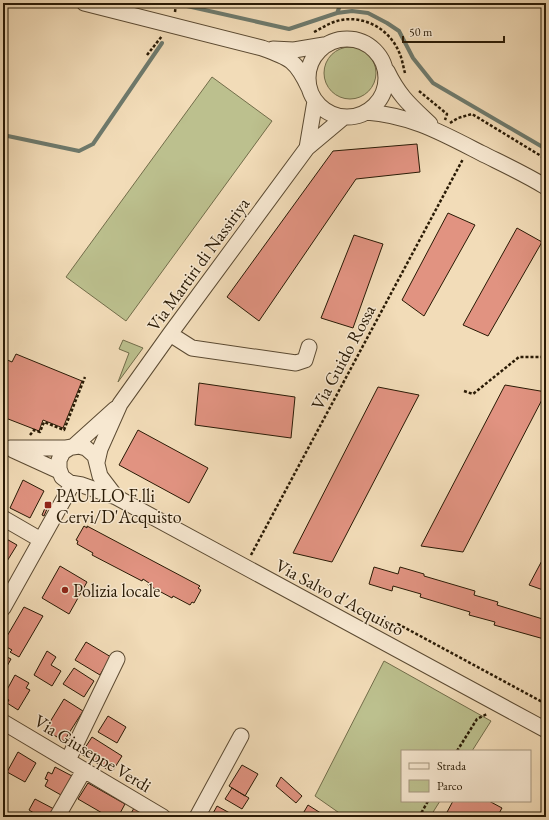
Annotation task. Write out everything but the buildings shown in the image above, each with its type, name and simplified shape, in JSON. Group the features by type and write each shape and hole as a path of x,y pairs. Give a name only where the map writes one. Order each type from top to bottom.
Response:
{"street":[{"path":"84,3 173,18 262,48 290,60 300,69 312,94 328,112 344,117 355,116 366,112 377,103 385,89 385,67"},
{"path":"262,48 294,50 324,45 339,39 356,39 371,46 377,52 396,90 404,100 438,131"},
{"path":"312,94 308,68 317,52 324,45"},
{"name":"Via Martiri di Nassiriya","path":"307,148 312,94"},
{"path":"366,112 386,113 405,117 438,131 546,187"},
{"name":"Via Martiri di Nassiriya","path":"97,464 100,450 120,404 307,148 344,117"},
{"path":"170,334 192,348 296,363 305,360 310,347"},
{"name":"Via Martiri di Nassiriya","path":"73,446 120,404"},
{"path":"59,471 60,458 65,450 73,446"},
{"path":"11,448 80,446 90,450 97,464 100,476 116,497"},
{"path":"11,448 59,471 64,479 116,497"},
{"path":"3,608 70,488 75,484 85,483 92,479 97,464"},
{"name":"Via Salvo d'Acquisto","path":"116,497 244,568 546,730"},
{"path":"3,518 41,540"},
{"path":"68,760 118,659"},
{"name":"Via Giuseppe Verdi","path":"3,722 163,817"},
{"path":"197,817 241,736"},
{"path":"57,817 84,770"}],"path":[{"path":"147,54 173,18 176,3"},
{"path":"438,131 458,118 472,114 546,159"},
{"name":"Via Guido Rossa","path":"244,568 464,158"},
{"path":"464,390 473,394 518,357 546,357"},
{"path":"11,448 34,430 40,432 44,422 64,430 85,377"},
{"path":"381,641 388,630 393,633 398,624 546,704"},
{"path":"458,750 477,719 503,707"},
{"path":"419,817 427,802"}],"green space":[{"path":"345,47 355,47 369,54 376,68 376,78 369,92 355,99 345,99 335,95 328,88 324,78 324,68 328,58 335,51"},
{"path":"212,77 272,121 126,321 66,277"},
{"path":"123,340 143,348 118,382 129,353 119,349"},
{"path":"384,661 491,721 473,750 401,750 401,802 439,802 430,817 345,817 315,796"}],"waterway":[{"path":"187,6 289,29 337,13 341,3"},
{"path":"337,13 352,11 368,13 387,23 399,31 413,58 433,83 546,149"},
{"path":"3,135 79,151 93,144 162,43"}],"place":[{"name":"PAULLO F.lli Cervi/D'Acquisto","path":"48,505"},
{"name":"Polizia locale","path":"65,590"}]}
